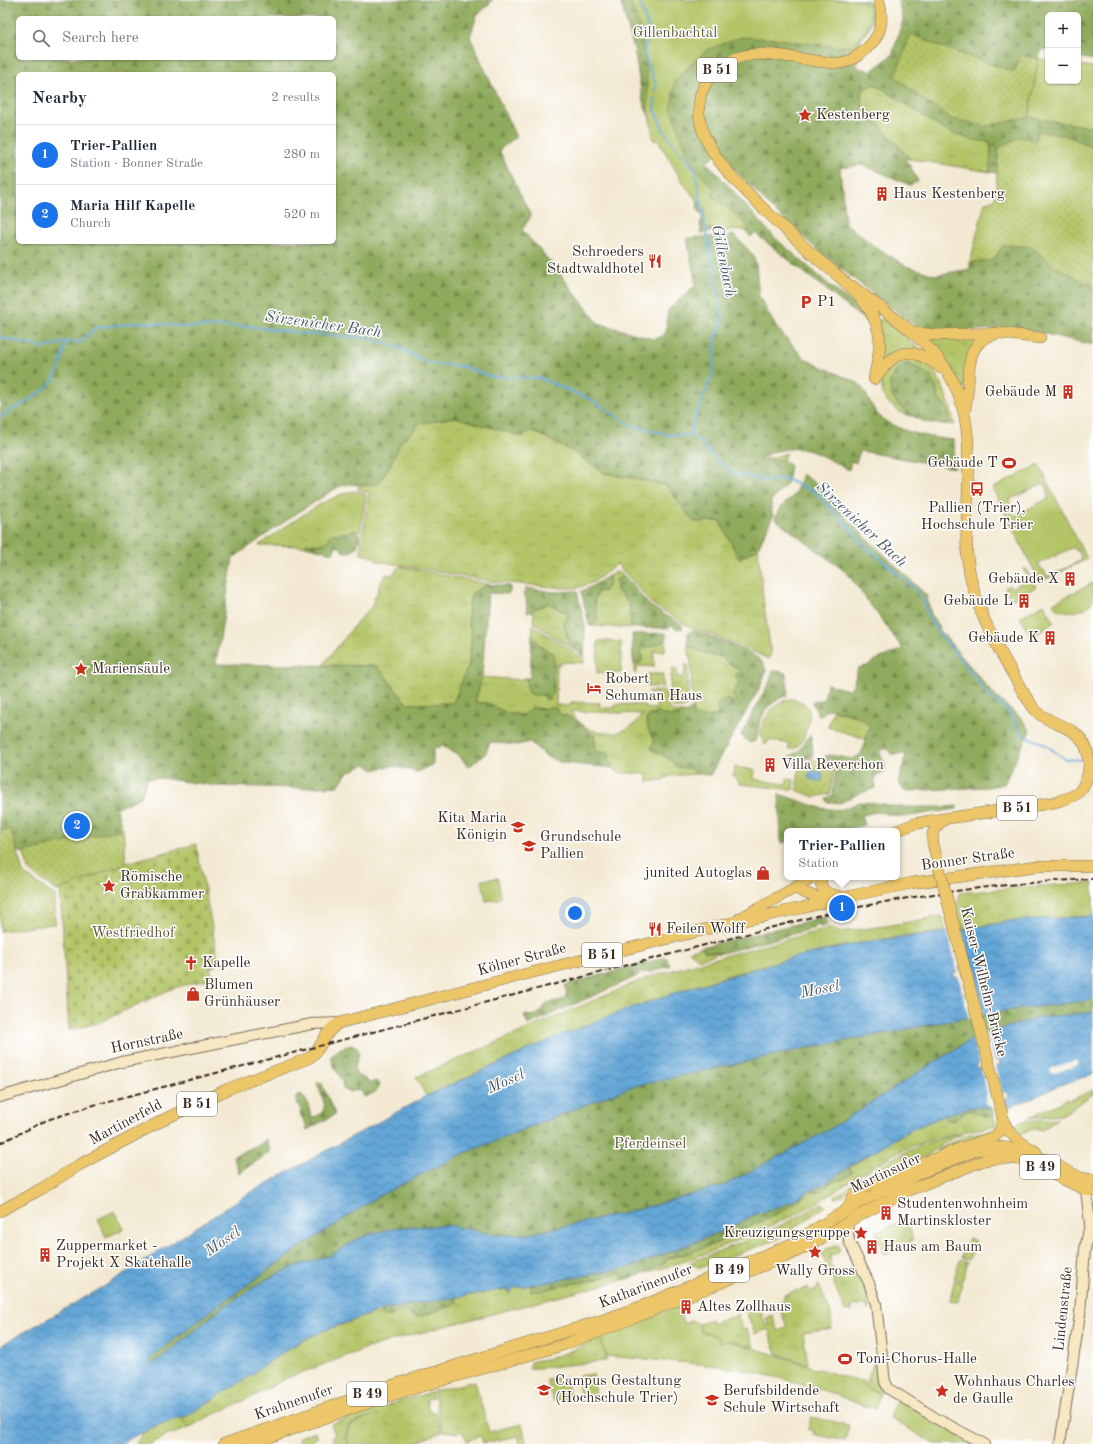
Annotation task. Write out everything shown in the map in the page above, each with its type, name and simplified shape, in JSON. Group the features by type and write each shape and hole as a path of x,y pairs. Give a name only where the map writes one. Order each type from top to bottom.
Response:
{"main road":[{"name":"B 51","path":"879,0 882,15 878,32 874,40 859,55 850,60 840,63 824,62 773,54 743,56 722,66 714,72 704,86 699,102 701,125 715,155 793,237 852,286 912,332 942,362 958,394 964,413 968,435 967,554 974,593 990,633 1031,705 1042,717 1069,729 1081,739 1091,757 1092,766 1090,775 1078,792 1072,796 1051,803 914,824 900,829"},
{"path":"852,286 874,318 880,334 874,379 885,364 902,353 920,355 949,374"},
{"path":"912,332 935,335 1000,333 1040,338"},
{"path":"964,413 968,390 968,370 972,354 978,343 987,336 1000,333"},
{"name":"Kaiser-Wilhelm-Brücke","path":"944,820 933,830 933,844 1004,1134"},
{"name":"Kaiser-Wilhelm-Brücke","path":"914,824 926,830 933,844"},
{"name":"Bonner Straße","path":"731,923 912,883 1037,866 1093,866"},
{"name":"B 51","path":"731,923 809,880"},
{"path":"821,880 821,885 824,891 830,894 845,897"},
{"path":"802,908 795,905 790,900 789,897 794,888 814,897 833,900"},
{"name":"Kölner Straße","path":"322,1030 339,1023 534,972 731,923"},
{"name":"Hornstraße","path":"0,1097 122,1062 304,1027 322,1030"},
{"name":"Martinerfeld","path":"0,1211 41,1189 65,1173 169,1117 228,1089 309,1058 316,1053 322,1030"},
{"path":"1004,1134 1044,1159"},
{"name":"B 49","path":"1004,1134 1014,1149 1044,1159 1081,1178 1093,1180"},
{"name":"Martinsufer","path":"847,1223 909,1190 986,1160 995,1153 1004,1134"},
{"name":"Martinsufer","path":"849,1207 855,1194 865,1187 956,1150 978,1142 991,1140 1004,1134"},
{"name":"B 49","path":"986,1160 1006,1158 1018,1159 1090,1190"},
{"name":"Lindenstraße","path":"1060,1444 1080,1314 1085,1249 1091,1221 1090,1190 1081,1178"},
{"path":"849,1207 847,1223 849,1241 876,1304 885,1382 889,1389 898,1395 984,1444"},
{"name":"Katharinenufer","path":"511,1349 640,1307 767,1255 789,1245 849,1207"},
{"name":"Katharinenufer","path":"510,1361 563,1344 661,1308 792,1254 847,1223"},
{"path":"826,1236 839,1235 849,1241"},
{"name":"Krahnenufer","path":"224,1444 390,1386 511,1349"},
{"name":"Krahnenufer","path":"249,1444 385,1397 510,1361"}],"green space":[{"path":"0,0 493,0 477,16 470,37 516,137 499,150 531,216 522,230 554,266 598,323 653,339 661,337 666,333 668,310 696,285 687,238 734,235 753,255 756,265 759,296 776,327 805,359 858,383 864,390 876,412 882,419 891,424 912,432 954,440 955,468 860,451 856,463 851,461 849,470 817,454 801,449 780,450 762,457 757,460 783,460 790,466 787,483 771,501 773,516 758,548 739,559 720,521 694,522 666,485 604,473 573,452 531,430 524,437 455,417 418,424 413,431 401,441 379,484 349,484 340,486 294,515 233,558 216,664 377,666 407,704 453,703 469,664 472,632 468,624 469,602 472,593 488,584 510,586 510,591 508,594 488,593 482,677 475,702 487,703 507,713 522,715 532,708 556,708 560,714 574,719 594,735 597,752 609,753 612,768 563,763 547,757 530,742 516,745 490,742 486,753 469,767 458,755 442,746 433,749 433,764 417,772 393,766 373,770 366,764 347,773 338,786 302,788 217,786 160,778 147,779 141,797 116,808 123,829 23,852 17,852 11,830 0,830"},
{"path":"620,0 869,0 873,10 871,26 861,39 863,49 856,53 858,68 871,71 892,55 903,20 898,0 1093,0 1093,60 1081,58 1081,12 1045,12 1045,50 1042,49 1038,59 1021,55 1014,72 939,46 911,34 986,126 1029,117 1093,127 1093,147 1067,136 999,148 997,173 990,172 991,142 972,140 946,131 875,84 862,92 861,98 863,106 910,159 904,159 909,164 918,181 910,185 863,165 840,168 845,223 874,246 906,266 935,275 970,269 970,262 993,260 1003,245 1031,246 1053,265 1093,286 1093,345 1037,332 1000,329 935,332 919,328 814,247 766,202 721,153 706,161 774,237 834,289 859,308 870,321 869,324 755,233 751,237 734,220 719,232 701,233 700,223 703,217 697,208 697,197 662,147 643,102 634,49"},
{"name":"Gillenbachtal","path":"630,0 860,0 869,10 870,16 866,29 853,45 838,47 777,39 741,37 709,49 694,61 675,81 671,108 690,162 715,190 711,192 715,199 733,212 750,229 749,230 720,231 703,227 705,211 682,181 658,140 654,141 648,111 647,72 642,40"},
{"path":"911,34 939,46 1014,72 1021,55 1038,59 1029,117 986,126 952,119 921,98 895,76"},
{"path":"1038,59 1045,60 1045,84 1081,84 1081,65 1093,67 1093,127 1029,117"},
{"path":"875,84 907,105 972,140 991,142 990,172 910,159 863,106 861,98 862,92"},
{"path":"1037,131 1067,136 1093,147 1093,286 1053,265 1031,246 1003,245 993,260 970,262 985,202 995,199 999,148 1020,137 1036,141"},
{"path":"883,319 923,351 880,365 879,320"},
{"path":"980,336 963,390 951,366 928,338"},
{"path":"911,357 928,365 938,377 955,425 942,424 951,422 942,402 938,398 936,387 924,372 914,367 905,412 912,416 901,413 886,401 883,395 881,382 882,376 895,360"},
{"path":"905,364 909,364 929,375 936,387 938,398 947,408 951,422 945,424 933,424 924,421 905,411 897,403 892,395 890,386 894,372"},
{"path":"455,417 524,437 530,430 574,452 604,473 666,485 694,522 720,521 739,559 758,548 771,654 768,659 743,647 690,627 652,604 617,564 594,582 578,588 563,588 488,581 377,561 373,557 361,554 369,493 358,489 359,485 379,484 401,441 413,431 418,424"},
{"path":"787,453 783,460 756,460 768,454 768,459"},
{"path":"1039,465 1087,559 1040,582 992,488","holes":["1044,483 1049,493 1047,494 1049,498 1014,516 1010,509 1012,507 1009,500","1074,547 1076,551 1078,550 1082,560 1048,577 1044,570 1042,571 1038,564"]},
{"path":"802,474 819,486 852,524 926,595 931,614 941,632 997,698 1020,717 1030,730 1004,784 988,787 904,791 898,783 906,754 891,754 888,749 879,750 885,765 884,773 876,775 875,788 840,803 827,802 826,798 832,796 837,765 835,761 826,760 825,756 830,755 852,759 861,754 870,725 865,721 845,712 828,709 819,717 812,702 824,699 827,684 848,690 853,686 858,668 867,666 876,660 903,649 847,573 775,519 779,509 795,494"},
{"path":"356,491 364,493 366,496 359,542 356,531 350,531 332,534 327,541 322,544 307,543 305,546 259,545 320,505 345,493"},
{"path":"356,530 359,542 356,548 352,551 344,552 342,551 342,548 336,546 333,553 305,546 307,543 322,544 327,541 332,534 341,534"},
{"path":"400,566 488,584 472,593 469,602 468,624 472,632 469,664 454,703 407,704 377,666 323,665 372,606 380,583 386,574 392,575"},
{"path":"1025,568 1036,587 1011,600 1005,588 1009,585 1011,588 1028,579 1023,569"},
{"path":"615,572 621,573 624,576 616,580 617,590 630,605 629,612 632,628 589,626 594,625 595,622 595,600 598,591 605,591 609,577 607,577"},
{"path":"624,576 650,606 682,625 682,629 675,628 672,625 669,628 632,628 629,612 630,605 617,590 616,580"},
{"path":"609,577 609,583 607,588 605,591 598,591 594,600 598,618 594,625 589,625 581,591"},
{"path":"1093,583 1093,601 1081,610 1071,612 1057,609 1053,603"},
{"path":"526,588 553,592 577,591 585,626 584,657 572,646 565,631 564,619 569,616 566,612 549,603 532,610 531,612 527,612 526,598 523,595"},
{"path":"549,603 566,612 569,616 564,620 564,625 574,650 533,622 534,613 531,612 532,610"},
{"path":"1044,604 1054,621 1032,638 1020,617"},
{"path":"533,625 584,659 584,663 564,662 557,666 556,705 570,706 571,702 600,703 600,708 615,708 615,704 645,705 645,708 656,709 657,694 649,694 649,691 666,691 667,704 670,710 677,713 683,713 676,716 669,716 656,712 649,715 646,720 654,742 651,749 668,758 678,767 693,769 695,774 670,776 663,780 648,782 647,775 618,772 612,768 609,753 597,752 574,719 560,714 555,708 532,708 522,715 507,713 487,703 475,702 482,677 522,680 522,678 526,678 527,689 538,695 544,695 553,669 554,659 553,654 544,649 535,641 532,635","holes":["571,711 642,714 635,723 627,729 606,733 586,727 577,720"]},
{"path":"693,630 748,652 761,661 765,666 766,671 759,689 710,775 695,774 693,769 678,767 668,758 651,749 654,742 646,720 650,715 656,712 674,716 692,709 693,717 712,717 718,714 717,706 721,700 728,700 737,703 733,695 739,682 736,675 739,669 728,663 722,657 707,654 688,646 688,633"},
{"path":"666,633 666,641 642,649 642,660 640,663 634,663 632,634"},
{"path":"532,635 540,646 553,654 553,693 550,699 545,699 544,695 534,695 529,693 526,678 530,678"},
{"path":"598,641 621,642 621,673 597,673"},
{"path":"666,641 665,651 654,651 654,667 637,666 637,673 634,673 634,663 640,663 642,660 642,649"},
{"path":"688,646 707,654 722,657 728,663 739,669 737,680 739,682 733,695 737,703 717,706 719,714 715,717 693,717 691,663"},
{"path":"685,665 688,665 688,704 683,708 674,708 669,701 672,668 677,669 677,677 684,677"},
{"path":"773,670 786,673 788,688 787,696 782,697 769,706 759,725 756,741 749,743 741,735 770,681"},
{"path":"648,674 663,674 663,687 648,687"},
{"path":"790,699 803,702 809,710 809,722 801,743 793,749 788,749 790,744 769,740 766,745 762,739 761,731 766,717 777,705"},
{"path":"833,710 860,717 870,725 866,739 828,727"},
{"path":"810,735 813,753 812,758 801,757 799,763 796,765 789,757 799,751"},
{"path":"801,758 835,763 830,794 814,797 796,790"},
{"path":"735,767 755,770 754,779 786,784 787,779 794,780 793,790 740,784 733,776"},
{"path":"779,794 821,808 840,810 860,802 877,803 898,807 957,806 957,809 903,817 878,812 861,815 864,825 852,828 784,828 784,842 781,843"},
{"path":"123,829 126,863 57,891 30,872 23,852"},
{"path":"0,830 11,830 23,873 55,896 55,924 0,931"},
{"name":"Westfriedhof","path":"196,844 219,964 210,968 213,978 173,988 98,1023 69,1030 60,889 126,863"},
{"path":"498,878 501,897 486,901 482,880"},
{"path":"1093,883 1093,916 1010,921 962,930 956,903 959,900 959,893 1015,888 1024,885 1026,887"},
{"path":"942,916 946,931 875,940 833,948 707,982 615,1014 567,1033 426,1096 416,1077 646,978 830,928 838,932 886,926"},
{"path":"824,917 829,924 821,927 816,925 815,928 722,953 704,951 702,947"},
{"path":"702,947 705,951 722,953 716,953 714,955 699,959 689,951"},
{"path":"666,957 670,966 651,972 640,973 638,976 528,1025 524,1015 536,1015 547,1003 559,1001 565,998 565,985"},
{"name":"Pferdeinsel","path":"1093,1000 1093,1012 1037,1018 995,1031 965,1043 830,1129 725,1185 629,1212 529,1234 497,1235 447,1225 395,1228 370,1234 358,1239 329,1256 298,1265 267,1279 222,1308 161,1358 152,1364 150,1363 149,1360 153,1356 210,1311 301,1247 379,1196 460,1155 630,1087 802,1049 996,1012"},
{"path":"352,1045 357,1047 359,1054 354,1069 357,1075 370,1083 376,1081 380,1085 376,1092 364,1097 359,1089 350,1092 343,1089 342,1081 333,1064 331,1056 341,1048"},
{"path":"321,1082 335,1114 307,1130 300,1114 301,1108 296,1102 296,1096 299,1094 302,1095 307,1102 312,1118 318,1115 324,1108 323,1099 317,1083"},
{"path":"1093,1090 1093,1094 1062,1115 1029,1118 1068,1099 1069,1101"},
{"path":"977,1107 992,1108 994,1116 983,1115 970,1111 961,1115 954,1121 945,1119 945,1115"},
{"path":"971,1110 985,1115 994,1116 996,1126 942,1136 903,1150 880,1162 801,1212 708,1253 646,1273 664,1263 669,1258 717,1243 731,1234 752,1226 776,1214 811,1191 817,1193 835,1180 843,1180 851,1169 849,1167 906,1132 945,1115 945,1119 954,1121 963,1113"},
{"path":"1058,1119 1042,1130 1033,1129 1022,1133 1012,1126 1023,1121"},
{"path":"995,1130 994,1132 963,1141 938,1151 937,1150 969,1134"},
{"path":"963,1134 946,1142 928,1155 893,1169 890,1168 889,1170 857,1183 845,1194 836,1199 835,1196 872,1170 888,1161 918,1146"},
{"path":"266,1139 270,1152 239,1173 233,1156 260,1144"},
{"path":"849,1167 852,1172 847,1177 828,1183 824,1190 816,1192 811,1191"},
{"path":"804,1195 791,1206 752,1226 731,1234 717,1243 669,1258 664,1264 653,1268 646,1273 627,1279 623,1278 621,1272 590,1281 562,1285 542,1291 530,1290 532,1285 631,1267 687,1246 727,1229 756,1214 786,1204"},
{"path":"822,1203 826,1206 778,1239 700,1268 689,1263 774,1229"},
{"path":"115,1211 124,1229 106,1237 98,1219"},
{"path":"900,1222 910,1229 912,1241 907,1243 907,1245 885,1255 875,1232"},
{"path":"969,1238 976,1241 969,1260 961,1257"},
{"path":"838,1245 840,1252 830,1256 831,1260 829,1260 837,1280 847,1277 846,1273 854,1267 864,1287 870,1309 867,1310 866,1304 852,1306 852,1312 845,1312 821,1251"},
{"path":"960,1259 968,1262 962,1281 954,1279"},
{"path":"621,1272 623,1278 627,1279 400,1338 365,1349 287,1378 189,1428 180,1417 185,1417 245,1379 282,1353 303,1341 323,1331 382,1310 382,1316 402,1310 410,1315 429,1314 457,1302 454,1297 508,1289 508,1293 513,1288 532,1285 530,1290 550,1289 562,1285 590,1281"},
{"path":"954,1281 962,1283 958,1302 950,1301"},
{"path":"819,1285 831,1314 832,1329 803,1333 808,1364 777,1354 768,1329 755,1334 744,1307 752,1306 755,1309 759,1307 766,1325 769,1325 766,1318 772,1315 778,1331 787,1327 777,1302 784,1300 784,1295 808,1287 810,1292 818,1289 817,1286"},
{"path":"454,1297 457,1302 453,1306 417,1317 402,1310 391,1316 382,1316 382,1310"},
{"path":"678,1306 684,1324 692,1320 698,1324 702,1332 717,1337 720,1342 730,1341 808,1365 815,1370 819,1369 860,1382 866,1388 880,1393 876,1409 815,1388 754,1372 691,1363 606,1356 601,1338"},
{"path":"736,1314 743,1330 747,1329 754,1347 730,1341 720,1342 717,1337 702,1332 698,1324 711,1319 713,1324 736,1316"},
{"path":"601,1338 606,1361 529,1369 530,1362 560,1355"},
{"path":"875,1357 880,1393 866,1388 859,1382 860,1380 867,1382"},
{"path":"593,1374 596,1395 581,1399 577,1376"},
{"path":"566,1377 570,1399 553,1401 546,1379"},
{"path":"475,1381 489,1432 522,1424 526,1442 520,1443 518,1436 483,1443 481,1436 467,1441 462,1431 457,1433 442,1431 434,1391"},
{"path":"432,1392 433,1398 427,1399 427,1405 430,1412 436,1413 441,1432 413,1444 350,1444 346,1439 349,1426 371,1416 348,1425 345,1439 349,1444 335,1444 332,1437 335,1435 331,1424 393,1403"},
{"path":"898,1399 974,1444 934,1444 890,1418 895,1402"},
{"path":"180,1417 189,1428 163,1437 151,1444 136,1444 143,1432"},
{"path":"811,1417 849,1425 845,1441 813,1434 814,1431 808,1429"},
{"path":"315,1431 318,1437 312,1440 314,1444 301,1444 299,1437"}],"water":[{"path":"811,771 822,772 823,778 821,781 809,779 808,774"},
{"name":"Mosel","path":"1093,916 1093,1000 996,1012 802,1049 630,1087 460,1155 379,1196 301,1247 210,1311 153,1356 149,1360 150,1363 152,1364 161,1358 222,1308 267,1279 298,1265 329,1256 358,1239 370,1234 395,1228 447,1225 497,1235 529,1234 629,1212 725,1185 830,1129 965,1043 995,1031 1037,1018 1093,1012 1093,1074 1060,1085 1005,1109 985,1107 967,1108 945,1115 906,1132 853,1164 829,1181 786,1204 756,1214 727,1229 631,1267 515,1288 512,1289 510,1294 508,1289 400,1306 382,1310 323,1331 303,1340 282,1353 245,1379 185,1417 184,1416 158,1425 119,1444 0,1444 0,1346 105,1286 248,1194 426,1096 552,1039 614,1014 677,992 791,958 866,942 962,930 1009,921","holes":["975,969 978,973 973,976 962,978 953,976 956,972","997,1059 1000,1062 1000,1064 991,1068 984,1069 976,1067 979,1063","1005,1092 1009,1095 1007,1099 991,1104 986,1101 988,1096"]}],"pier":[{"path":"961,928 972,971 958,974 947,929"},
{"path":"973,974 983,1016 969,1019 958,976"},
{"path":"987,1032 995,1062 980,1065 973,1038"},
{"path":"1076,1060 1078,1065 1052,1074 1050,1069"},
{"path":"995,1065 1003,1095 990,1098 988,1100 991,1102 1004,1098 996,1111 992,1110 991,1106 987,1104 985,1097 987,1093 981,1068"}],"waterway":[{"name":"Gillenbach","path":"639,0 649,30 644,53 656,85 655,91"},
{"name":"Gillenbach","path":"654,98 655,110 664,131 695,170 723,321 716,338 713,373 693,423 690,435"},
{"name":"Sirzenicher Bach","path":"0,337 43,348 65,342 81,342 95,328 142,322 186,327 247,326 299,333 367,338 395,346 431,364 462,366 492,377 539,378 592,400 631,425 669,435 690,435 702,443 716,460 732,473 766,481 785,479 813,491 852,530 861,542 912,586 923,600 929,619 939,633 974,676 988,696 1006,709 1021,733 1029,738 1043,743 1065,759 1084,760"},
{"path":"0,417 36,396 49,385 58,371 65,342"}],"railway":[{"path":"0,1143 47,1120 94,1105 808,918 879,903 985,887 1093,879"}],"place":[{"name":"Kestenberg","path":"805,115"},
{"name":"Haus Kestenberg","path":"882,194"},
{"name":"Schroeders Stadtwaldhotel","path":"655,261"},
{"name":"P1","path":"806,302"},
{"name":"Gebäude M","path":"1068,392"},
{"name":"Gebäude T","path":"1009,463"},
{"name":"Pallien (Trier), Hochschule Trier","path":"977,489"},
{"name":"Gebäude X","path":"1070,579"},
{"name":"Gebäude L","path":"1024,601"},
{"name":"Gebäude K","path":"1050,638"},
{"name":"Mariensäule","path":"81,669"},
{"name":"Robert Schuman Haus","path":"594,688"},
{"name":"Villa Reverchon","path":"770,765"},
{"name":"Maria Hilf Kapelle","path":"77,826"},
{"name":"Kita Maria Königin","path":"518,827"},
{"name":"Grundschule Pallien","path":"529,846"},
{"name":"junited Autoglas","path":"763,873"},
{"name":"Römische Grabkammer","path":"109,886"},
{"name":"Trier-Pallien","path":"842,908"},
{"name":"Feilen Wolff","path":"655,929"},
{"name":"Kapelle","path":"191,963"},
{"name":"Blumen Grünhäuser","path":"193,994"},
{"name":"Studentenwohnheim Martinskloster","path":"886,1213"},
{"name":"Kreuzigungsgruppe","path":"861,1233"},
{"name":"Haus am Baum","path":"872,1247"},
{"name":"Wally Gross","path":"815,1252"},
{"name":"Zuppermarket - Projekt X Skatehalle","path":"45,1255"},
{"name":"Altes Zollhaus","path":"686,1307"},
{"name":"Toni-Chorus-Halle","path":"845,1359"},
{"name":"Campus Gestaltung (Hochschule Trier)","path":"544,1390"},
{"name":"Wohnhaus Charles de Gaulle","path":"942,1391"},
{"name":"Berufsbildende Schule Wirtschaft","path":"712,1400"}]}
